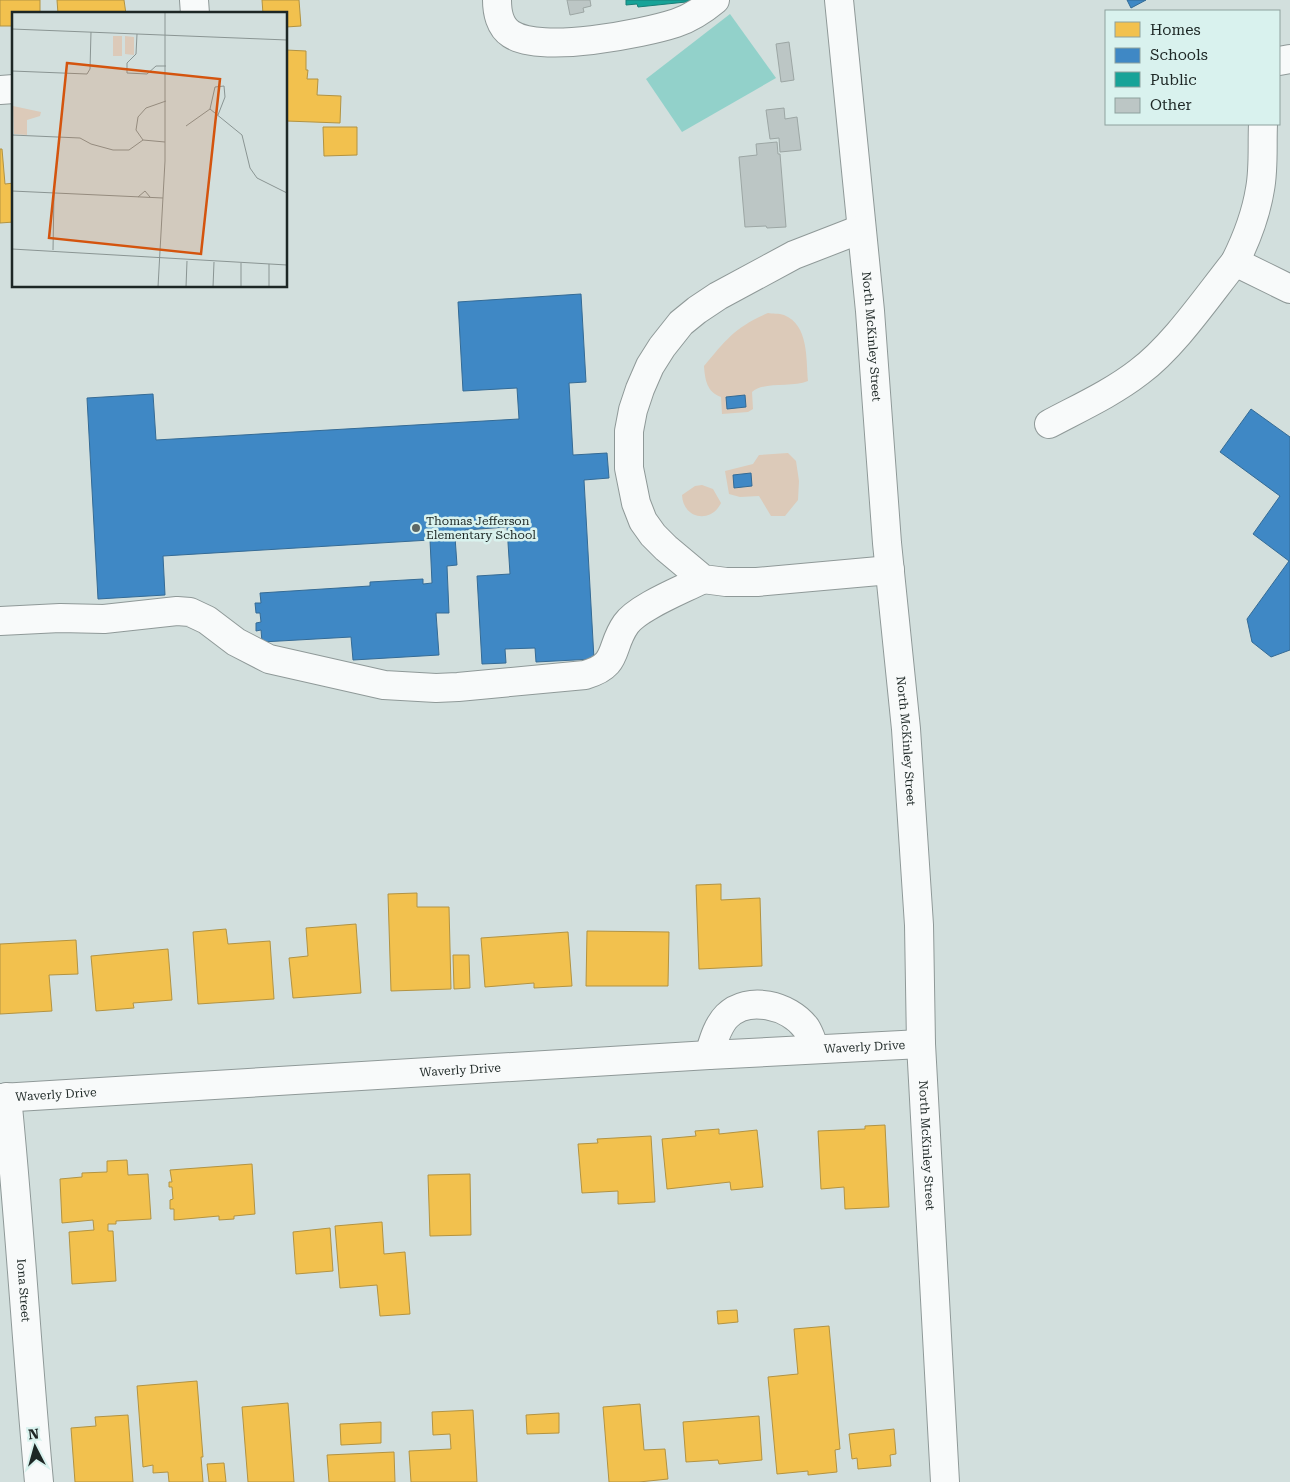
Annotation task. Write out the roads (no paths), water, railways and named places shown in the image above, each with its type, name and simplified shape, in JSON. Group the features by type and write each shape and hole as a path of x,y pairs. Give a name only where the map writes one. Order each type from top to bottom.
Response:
{"street":[{"path":"497,0 499,16 510,34 532,41 550,42 623,36 676,23 698,14 715,0"},
{"name":"North McKinley Street","path":"839,0 870,311 890,570 906,729 919,925 921,1044 946,1482"},
{"path":"1049,424 1092,402 1139,372 1169,343 1235,262 1245,240 1260,189 1263,125"},
{"path":"861,229 794,255 718,296 697,310 670,335 646,374 633,410 629,431 629,468 636,502 643,521 653,535 703,579 726,582 756,582 890,570"},
{"path":"1235,262 1290,289"},
{"path":"0,621 60,618 104,619 177,611 190,612 207,620 236,642 270,659 384,685 436,688 458,687 584,675 596,672 605,666 614,653 627,623 634,616 645,608 703,579"},
{"path":"709,1055 716,1034 726,1017 738,1009 761,1005 774,1006 796,1017 806,1028 815,1049"},
{"name":"Waverly Drive","path":"4,1098 921,1044"},
{"name":"Iona Street","path":"4,1098 16,1179 28,1370 39,1482"}],"water":[{"path":"730,14 776,78 682,132 646,79"}],"place":[{"name":"Thomas Jefferson Elementary School","path":"416,528"}]}
